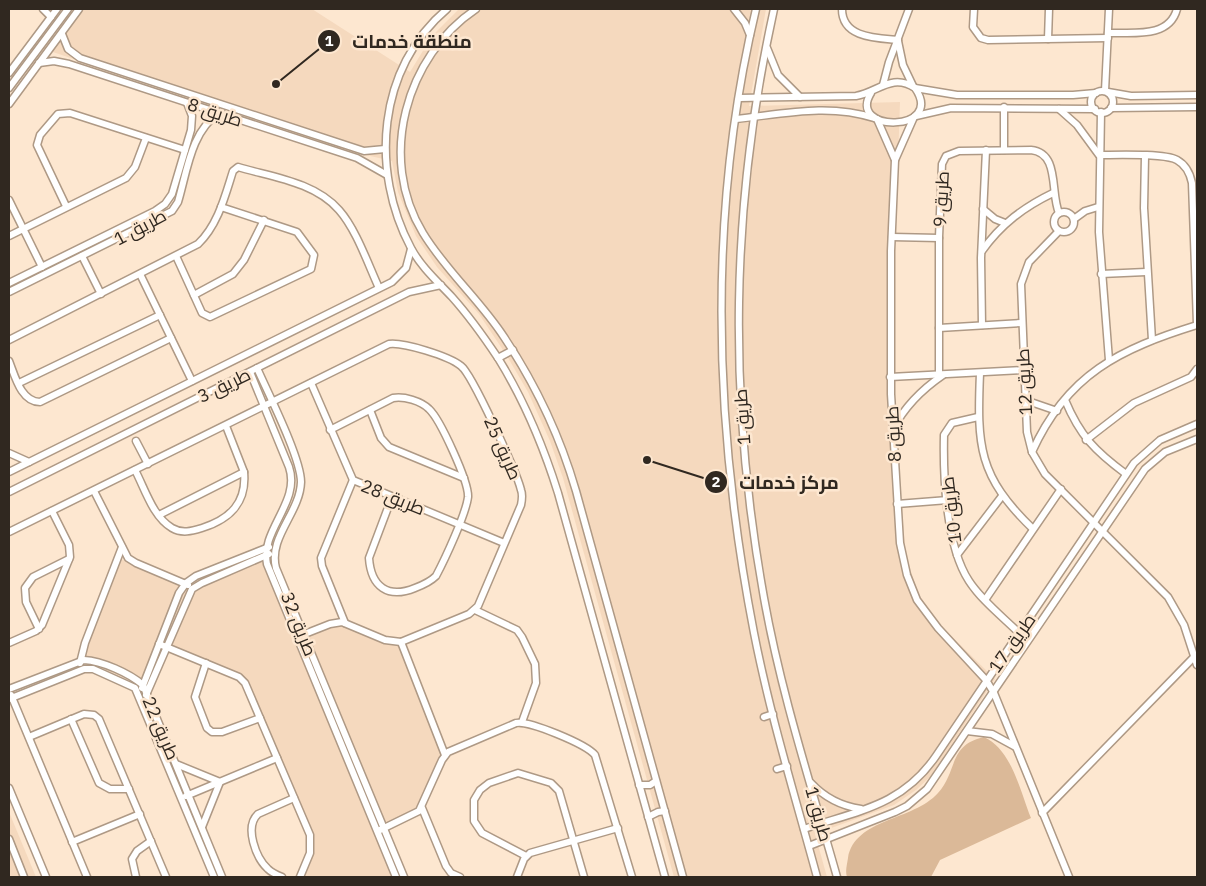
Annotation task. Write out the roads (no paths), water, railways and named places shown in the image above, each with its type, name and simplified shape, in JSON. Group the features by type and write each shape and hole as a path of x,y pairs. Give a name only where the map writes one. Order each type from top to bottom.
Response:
{"street":[{"path":"43,9 51,17"},
{"path":"9,73 57,9"},
{"path":"9,88 68,9"},
{"path":"9,104 79,9"},
{"path":"447,9 418,42 399,75 389,106 385,149 387,175 396,213 412,249 466,313 498,358 530,417 554,479 665,877"},
{"path":"476,9 450,30 436,46 420,71 407,105 401,143 402,162 409,200 421,231 430,245 487,313 513,350 544,405 567,462 684,877"},
{"path":"734,9 745,23 750,36"},
{"name":"طريق 1","path":"756,9 736,119 727,186 723,247 722,352 724,416 732,497 746,587 773,714 817,877"},
{"name":"طريق 1","path":"774,9 766,46 745,176 738,276 739,366 744,455 764,600 780,672 837,877"},
{"path":"842,9 845,23 859,35 898,40"},
{"path":"883,84 891,54 909,9"},
{"path":"974,9 973,27 981,38 988,40 1048,39 1160,30 1173,19 1177,9"},
{"path":"1048,39 1049,9"},
{"path":"1109,9 1106,91 1113,98 1111,108"},
{"name":"طريق 8","path":"62,34 68,48 80,58 364,151 385,149"},
{"path":"898,40 903,65 921,104 914,117"},
{"path":"766,46 778,76 800,97"},
{"name":"طريق 8","path":"39,63 54,61 70,64 358,158 387,175"},
{"path":"740,98 848,97 871,93 883,84 898,82 914,88 957,95 1096,93 1106,91 1131,96 1197,95"},
{"path":"871,93 867,106 876,119"},
{"path":"1096,93 1092,102 1098,111 1100,274 1109,360"},
{"name":"طريق 1","path":"9,283 160,208 172,194 192,123 187,103"},
{"path":"1004,107 1004,150"},
{"path":"736,119 792,111 826,110 853,112 896,123 951,108 1004,107 1098,111 1111,108 1197,107"},
{"path":"1059,109 1077,125 1099,155"},
{"path":"66,206 37,146 40,135 55,116 70,112 185,150"},
{"name":"طريق 1","path":"9,292 172,210 178,202 198,135 207,122 219,113"},
{"name":"طريق 8","path":"914,117 895,160 892,237 890,377 897,504 904,566 917,600 938,628 986,680 994,693 1069,877"},
{"name":"طريق 8","path":"876,119 895,160"},
{"path":"9,236 66,206 126,178 135,167 146,138"},
{"path":"982,325 981,252 986,150"},
{"name":"طريق 9","path":"941,375 939,238 944,160 954,151 1031,150 1044,155 1052,167 1053,193 1059,213"},
{"path":"1032,452 1043,430 1065,400 1085,378 1109,360 1152,340 1197,325 1192,182 1188,170 1173,158 1099,155"},
{"path":"1145,156 1143,190 1146,272 1152,340"},
{"path":"9,340 176,256 203,239 221,207 236,167 310,188 331,202 346,221 379,288"},
{"path":"981,252 1005,223 1023,209 1053,193"},
{"path":"9,200 42,267"},
{"path":"176,256 202,313 214,316 311,269 314,255 303,238 288,228 221,207"},
{"path":"1074,219 1070,213 1059,213 1055,217 1054,224 1059,231 1066,232 1072,229 1074,219 1085,211 1098,207"},
{"path":"983,209 995,220 1005,223"},
{"path":"194,295 233,274 244,260 264,220"},
{"name":"طريق 12","path":"1059,231 1036,253 1024,272 1021,284 1021,323 1027,432 1032,452 1045,474 1168,597 1184,625 1197,665"},
{"path":"892,237 939,238"},
{"name":"طريق 3","path":"9,472 379,288 402,273 409,262 412,249"},
{"path":"82,256 101,294"},
{"path":"1100,274 1146,272"},
{"path":"140,274 192,382"},
{"name":"طريق 3","path":"9,492 409,292 441,285"},
{"path":"19,383 160,315"},
{"path":"939,328 1021,323"},
{"path":"9,361 28,398 40,402 171,338"},
{"name":"طريق 25","path":"264,407 384,346 394,343 462,366 492,423 521,489 520,505 475,610"},
{"path":"498,358 513,350"},
{"name":"طريق 32","path":"257,368 297,461 301,482 298,497 277,543 275,552 276,568 404,877"},
{"path":"1086,440 1134,403 1190,378 1197,369"},
{"path":"890,377 1024,370"},
{"name":"طريق 32","path":"250,372 292,480 290,493 267,547 266,556 269,571 396,877"},
{"path":"980,373 978,417 983,458 1002,496 1033,529"},
{"path":"892,430 908,404 941,375"},
{"name":"طريق 28","path":"311,383 353,480 504,543"},
{"path":"330,430 396,398 425,406 433,414 464,478 467,498 458,524 433,579 397,594 388,592 376,580 368,558 392,497"},
{"path":"1025,400 1057,411"},
{"path":"1065,400 1086,440 1099,454 1126,474"},
{"path":"9,532 264,407"},
{"path":"370,410 381,438 389,447 464,478"},
{"name":"طريق 10","path":"978,417 952,423 944,435 950,528 956,555 968,578 985,600 1020,634"},
{"name":"طريق 17","path":"804,828 892,799 917,781 928,769 986,680 1020,634 1126,474 1150,447 1197,424"},
{"path":"135,470 159,515 170,527 186,532 226,518 239,504 244,488 244,472 226,426"},
{"name":"طريق 17","path":"808,846 896,812 918,798 936,779 966,731 994,693 1102,530 1145,469 1165,452 1197,439"},
{"path":"136,441 148,464"},
{"path":"9,454 29,462"},
{"path":"159,515 244,472"},
{"path":"345,623 322,566 321,558 353,480"},
{"path":"985,600 1061,489"},
{"path":"94,490 128,558 194,588"},
{"path":"956,555 1002,496"},
{"path":"897,504 948,500"},
{"path":"9,643 39,629 69,558 70,545 52,511"},
{"path":"140,699 143,685 159,644 185,584 196,576 277,543"},
{"path":"10,698 80,669 84,643 122,547"},
{"path":"140,699 147,694 188,594 194,588 275,552"},
{"path":"39,629 26,602 25,588 33,577 69,558"},
{"path":"297,637 330,624 345,623 385,640 401,642 475,610 517,630 535,664 536,683 522,722"},
{"path":"401,642 445,755"},
{"path":"159,644 242,679 310,835 311,844 308,862 300,877"},
{"path":"1042,812 1195,656"},
{"path":"80,661 9,689 10,698 29,737 87,877"},
{"name":"طريق 22","path":"80,661 95,662 134,678 143,685 222,877"},
{"path":"206,663 195,697 207,728 212,732 222,732 260,718"},
{"name":"طريق 22","path":"80,669 93,669 135,688 214,877"},
{"path":"29,737 71,719 89,714 99,719 166,877"},
{"path":"764,717 773,714"},
{"path":"71,719 99,783 110,789 129,789"},
{"path":"377,831 416,814 422,808 445,755 452,750 522,722 592,751 598,761 632,877"},
{"path":"966,731 992,734 1014,746"},
{"path":"181,798 277,758"},
{"path":"176,764 220,782"},
{"path":"778,769 787,766"},
{"path":"584,877 573,841 560,795 556,787 526,774 514,773 489,783 480,790 474,800 472,814 477,828 482,833 526,856 573,841 618,828"},
{"path":"639,785 650,785 656,781"},
{"path":"202,827 220,782"},
{"path":"810,782 827,798 850,807 862,809"},
{"path":"9,788 46,877"},
{"path":"282,877 266,868 250,828 258,814 294,798"},
{"path":"422,808 446,866 451,873 460,877"},
{"path":"648,817 665,811"},
{"path":"72,842 140,814"},
{"path":"9,839 24,877"},
{"path":"136,877 132,859 137,851 151,841"},
{"path":"517,877 526,856"}],"place":[{"name":"منطقة خدمات","path":"276,84"},
{"name":"مركز خدمات","path":"647,460"}]}
